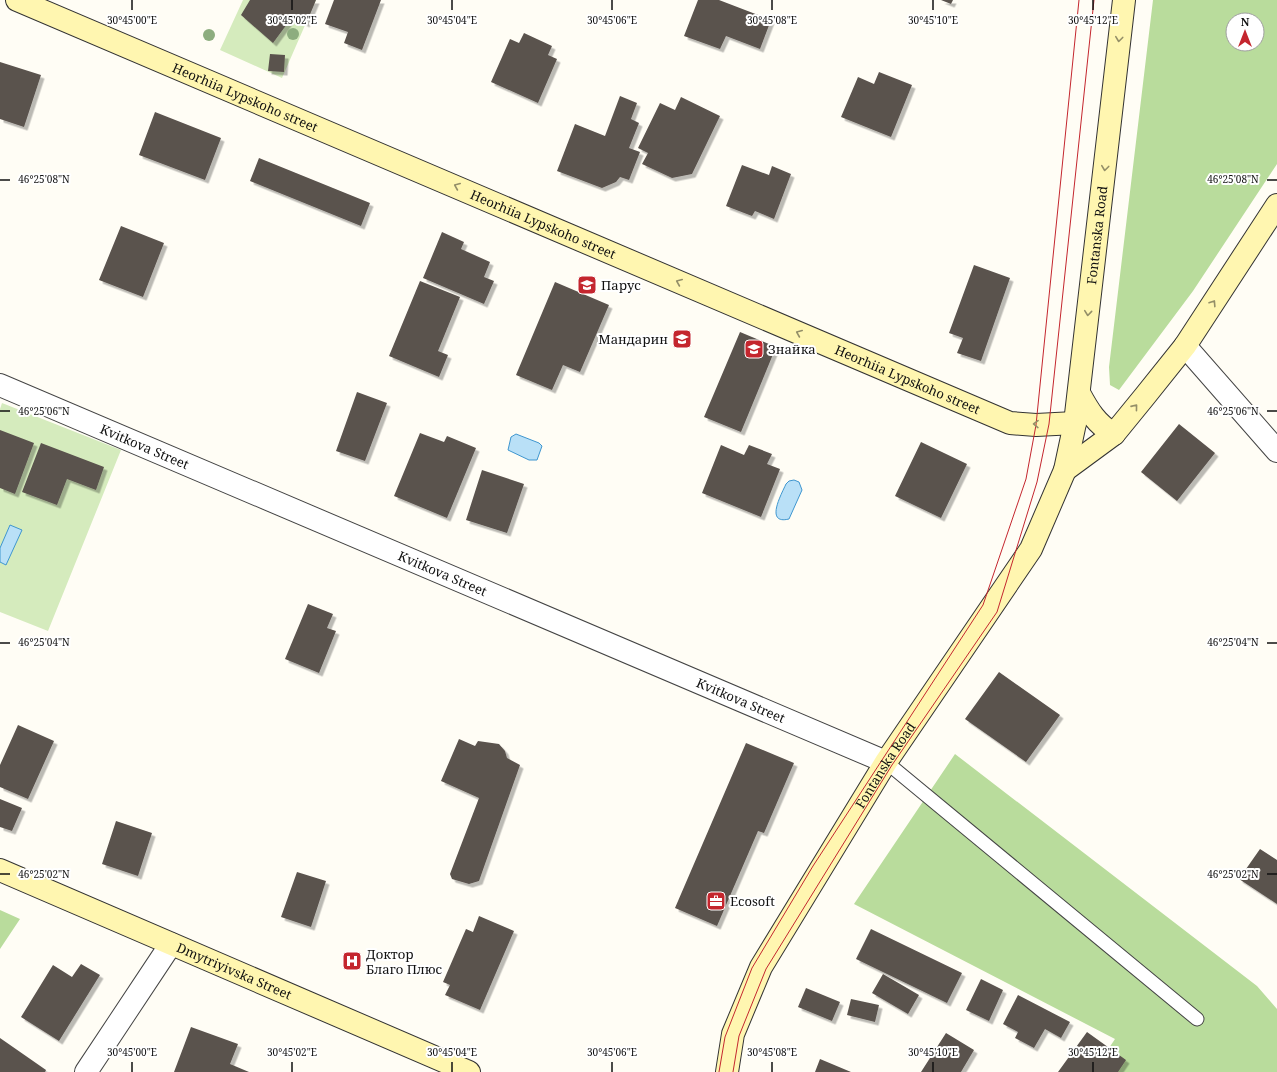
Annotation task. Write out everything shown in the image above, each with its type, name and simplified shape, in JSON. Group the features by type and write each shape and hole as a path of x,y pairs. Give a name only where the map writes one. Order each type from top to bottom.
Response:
{"street":[{"name":"Heorhiia Lypskoho street","path":"17,0 1010,423 1036,425 1075,423"},
{"name":"Fontanska Road","path":"727,1072 734,1034 761,966 886,762 1031,549 1065,470 1075,423 1079,393 1124,0"},
{"path":"1065,470 1114,434 1185,346 1277,206"},
{"path":"1185,346 1277,451"},
{"name":"Kvitkova Street","path":"0,385 886,762"},
{"path":"1079,393 1086,408 1096,420 1105,429 1114,434"},
{"name":"Dmytriyivska Street","path":"0,870 469,1072"},
{"path":"86,1072 171,944"}],"lane":[{"path":"886,762 1197,1019"}],"green space":[{"path":"243,0 316,0 282,78 220,50"},
{"path":"1153,0 1277,0 1277,164 1193,291 1119,390 1110,385 1109,367"},
{"path":"2,403 121,450 48,631 0,612 0,409"},
{"path":"955,754 1257,986 1277,1009 1277,1072 1093,1072 1115,1039 854,904"},
{"path":"0,910 20,919 0,949"}],"water":[{"path":"516,434 539,443 542,446 537,460 529,460 508,450 511,437"},
{"path":"794,480 799,482 802,490 789,519 782,520 777,517 777,507 786,484 789,481"},
{"path":"10,525 22,530 6,565 0,562 0,548"}],"building":[{"path":"250,0 316,0 306,24 293,16 273,43 241,15"},
{"path":"334,0 381,0 362,50 344,43 348,32 325,24"},
{"path":"698,0 719,0 771,20 760,49 726,36 720,49 684,36"},
{"path":"941,0 953,0 951,4"},
{"path":"524,33 552,46 548,55 557,59 538,103 491,82 510,39 519,43"},
{"path":"270,54 285,55 284,72 268,71"},
{"path":"0,62 41,75 24,127 0,119"},
{"path":"879,72 912,85 891,137 841,117 858,77 874,84"},
{"path":"620,96 637,103 631,119 639,123 629,148 640,152 629,180 620,177 616,182 602,188 557,171 575,124 605,136"},
{"path":"681,97 720,116 692,174 672,178 642,164 648,153 638,148 660,103 675,110"},
{"path":"155,112 221,138 205,180 139,155"},
{"path":"259,158 370,203 361,226 250,181"},
{"path":"742,165 769,175 772,166 791,174 774,219 755,211 752,216 726,206"},
{"path":"121,226 164,243 143,297 99,280"},
{"path":"442,232 464,242 461,249 490,262 484,277 494,281 484,304 423,278"},
{"path":"974,265 1010,278 981,361 957,353 963,338 949,333"},
{"path":"420,281 460,297 438,351 448,355 439,377 389,356"},
{"path":"555,282 609,305 580,372 563,365 552,390 516,375"},
{"path":"740,332 776,347 741,432 704,417"},
{"path":"357,392 387,403 365,461 336,451"},
{"path":"1179,424 1215,453 1177,501 1141,472"},
{"path":"0,430 34,443 15,494 0,488"},
{"path":"420,433 444,442 447,436 476,448 447,518 394,496"},
{"path":"921,442 967,464 941,518 895,496"},
{"path":"41,443 104,467 96,490 67,479 57,505 22,492"},
{"path":"721,445 744,455 749,445 772,454 767,464 780,469 761,517 702,493"},
{"path":"482,470 524,484 507,533 466,520"},
{"path":"308,604 333,614 327,628 336,631 319,673 285,659"},
{"path":"999,672 1060,715 1026,762 965,719"},
{"path":"18,725 54,741 28,799 0,787 0,765"},
{"path":"459,739 475,746 478,741 499,744 505,751 507,758 520,765 479,881 469,884 452,879 450,874 479,798 441,781"},
{"path":"746,743 794,763 764,833 758,831 717,926 675,908"},
{"path":"0,799 22,808 12,831 0,827"},
{"path":"116,821 152,833 138,876 102,864"},
{"path":"1260,849 1277,860 1277,904 1239,879"},
{"path":"297,872 326,881 311,927 281,917"},
{"path":"479,916 514,931 480,1010 445,995 450,985 443,982 466,929 473,932"},
{"path":"871,929 962,973 947,1003 856,959"},
{"path":"81,964 100,975 59,1041 21,1017 53,965 72,977"},
{"path":"883,974 919,995 908,1014 872,993"},
{"path":"981,979 1003,990 989,1021 966,1010"},
{"path":"806,988 840,1002 832,1021 798,1007"},
{"path":"1018,995 1070,1022 1061,1038 1045,1029 1034,1048 1015,1038 1018,1032 1003,1024"},
{"path":"851,999 879,1005 875,1022 847,1015"},
{"path":"191,1027 238,1044 230,1064 249,1072 174,1072"},
{"path":"1087,1032 1126,1060 1118,1072 1058,1072"},
{"path":"946,1033 974,1050 961,1072 921,1072"},
{"path":"0,1038 46,1070 45,1072 0,1072"},
{"path":"820,1059 851,1072 815,1072"}],"tram line":[{"path":"719,1072 725,1037 752,968 813,866 983,605 1026,479 1036,425 1079,0"},
{"path":"733,1072 739,1036 766,969 892,765 997,612 1037,482 1049,424 1094,0"}],"place":[{"name":"Парус","path":"587,285"},
{"name":"Мандарин","path":"682,339"},
{"name":"Знайка","path":"754,349"},
{"name":"Ecosoft","path":"716,901"},
{"name":"Доктор Благо Плюс","path":"352,961"}]}
